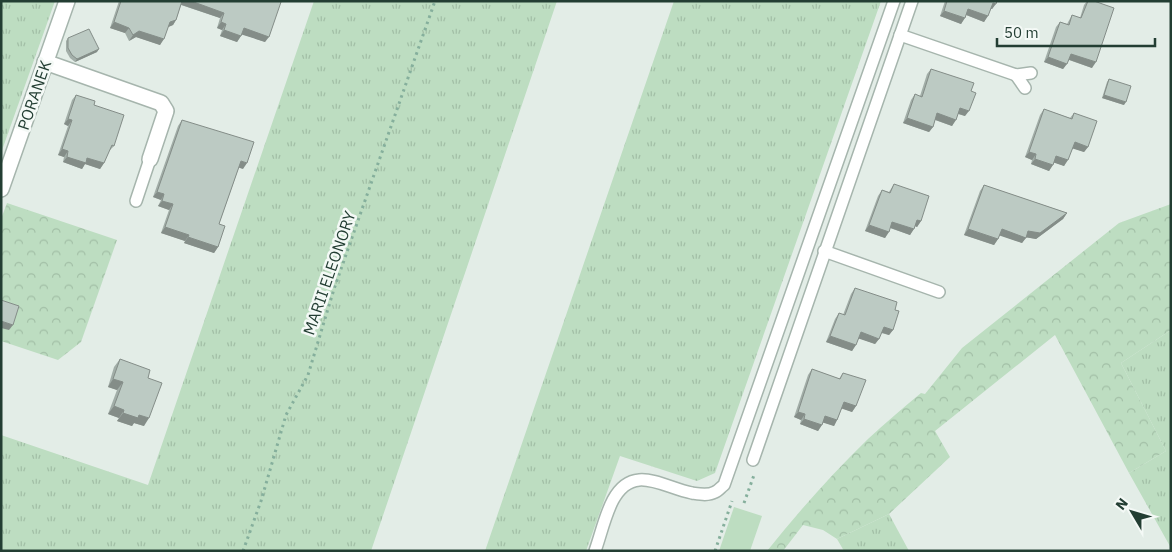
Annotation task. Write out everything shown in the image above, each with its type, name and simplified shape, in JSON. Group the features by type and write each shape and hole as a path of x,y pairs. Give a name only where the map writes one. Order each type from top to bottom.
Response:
{"street":[{"name":"PORANEK","path":"1,189 67,1"},
{"path":"46,62 161,103 166,111 150,159"}],"lane":[{"path":"595,551 613,499 622,488 634,479 646,479 678,490 703,495 715,492 724,485 894,1"},
{"path":"753,460 912,1"},
{"path":"900,35 1016,75 1031,73"},
{"path":"1016,75 1025,88"},
{"path":"136,201 150,159"},
{"path":"824,252 939,292"}],"path":[{"name":"MARII ELEONORY","path":"243,551 261,501 286,415 308,376 334,290 436,1"},
{"path":"744,503 758,464 753,460"}],"green space":[{"path":"1,1 55,1 1,153"},
{"path":"314,1 557,1 371,551 1,551 1,435 148,485"},
{"path":"674,1 881,1 715,473 697,481 620,456 586,551 485,551"},
{"path":"7,203 117,240 81,342 58,360 1,341 1,219"},
{"path":"1171,204 1171,330 1121,363 1166,451 1129,473 1055,335 935,431 950,457 889,514 837,539 823,530 803,525 783,551 767,551 804,507 868,439 921,393 925,394 962,348 1119,223"},
{"path":"1171,330 1171,548 1129,473 1166,451 1121,363"},
{"path":"734,507 762,516 750,551 719,551"},
{"path":"889,514 909,551 844,551 837,539"}],"building":[{"path":"121,1 182,1 176,20 170,22 164,39 139,31 133,35 129,28 114,22"},
{"path":"191,1 281,2 269,37 244,28 241,36 224,30 226,24 221,22 224,13"},
{"path":"947,1 997,1 996,4 993,3 988,16 968,9 965,18 944,11"},
{"path":"1088,1 1094,1 1114,8 1096,62 1071,54 1067,64 1048,57 1060,22 1069,25 1072,15 1081,18"},
{"path":"89,29 99,49 77,59 68,48 68,38"},
{"path":"931,69 974,83 971,91 976,93 969,111 960,108 956,120 937,113 933,127 907,118 915,94 922,97"},
{"path":"1109,79 1131,86 1126,102 1104,95"},
{"path":"76,95 95,101 94,105 124,115 114,146 112,145 104,163 87,158 86,163 67,157 68,151 62,149 72,120 68,119"},
{"path":"1044,109 1072,119 1074,113 1097,121 1088,147 1075,142 1068,160 1056,156 1053,165 1035,159 1036,154 1029,152"},
{"path":"182,120 254,142 247,163 241,161 219,224 225,226 218,247 165,227 173,204 162,201 164,194 157,192"},
{"path":"894,184 929,196 921,221 917,220 914,229 892,222 889,232 869,225 882,190 890,193"},
{"path":"984,185 1067,213 1040,233 1028,231 1026,238 1002,229 998,239 968,229"},
{"path":"855,288 897,302 895,310 899,311 893,330 884,327 879,339 861,332 856,345 830,336 839,313 845,315"},
{"path":"1,300 19,306 13,325 1,321"},
{"path":"120,359 150,370 148,378 162,383 149,418 139,415 138,418 123,413 124,410 114,406 123,382 113,379"},
{"path":"812,369 840,379 843,373 866,380 856,406 844,402 837,420 825,416 822,425 804,419 805,414 798,412"}]}
